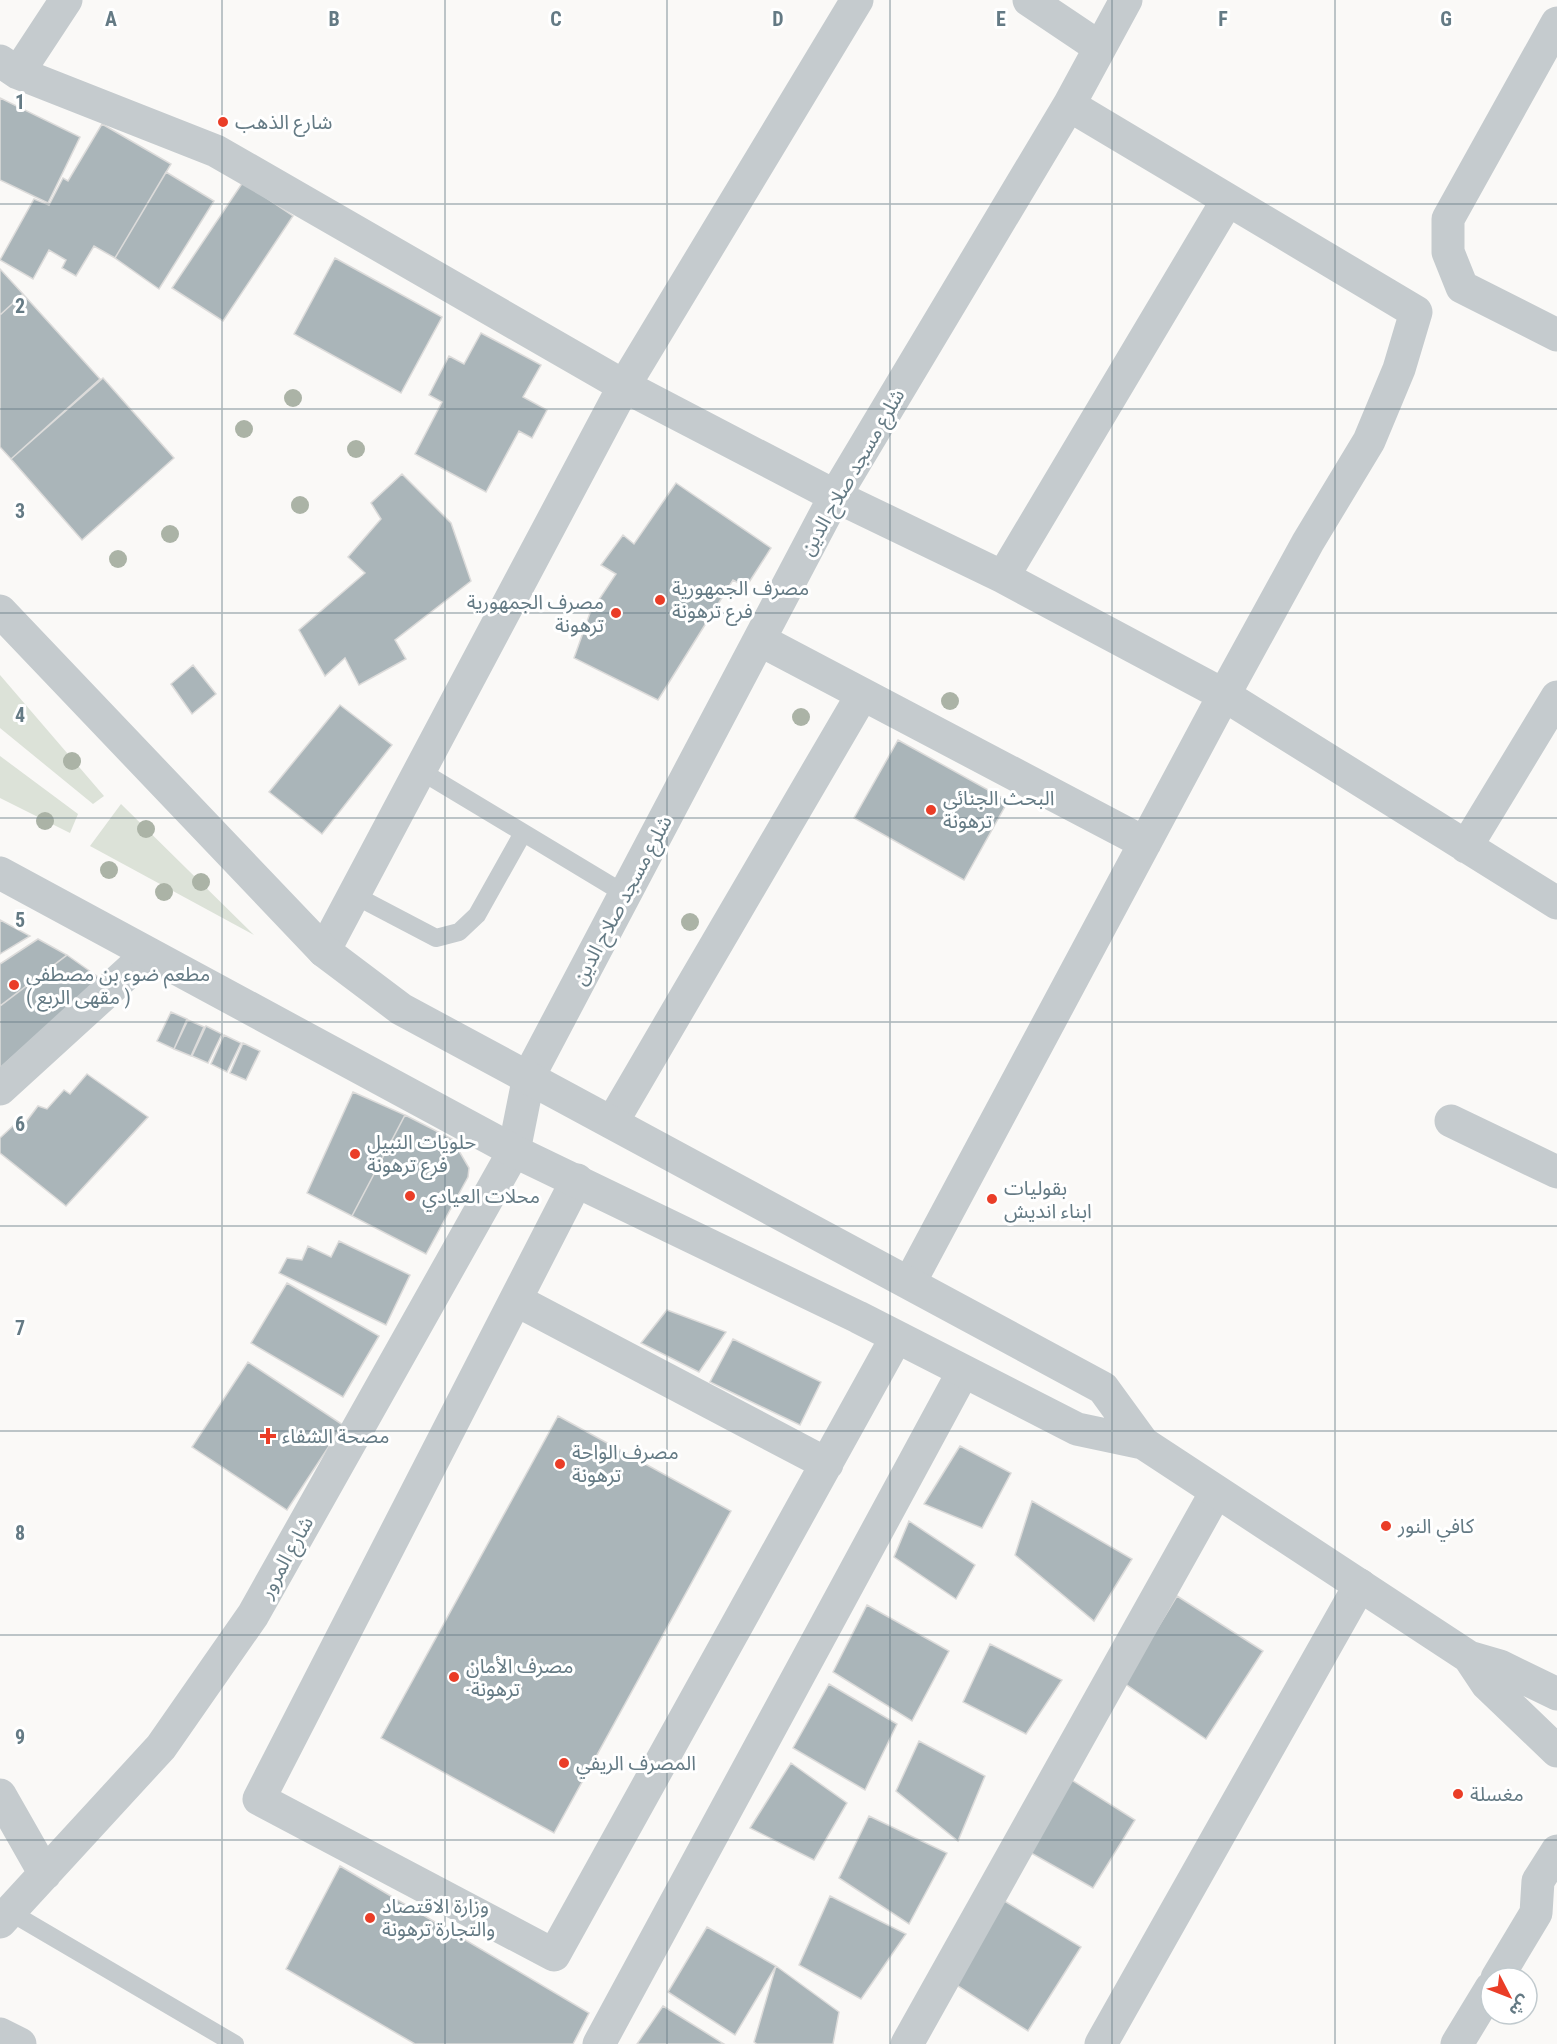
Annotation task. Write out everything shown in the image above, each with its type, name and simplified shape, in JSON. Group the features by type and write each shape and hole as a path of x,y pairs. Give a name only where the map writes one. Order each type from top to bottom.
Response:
{"street":[{"path":"66,0 9,67 216,151 624,386 835,496 1003,577 1224,695 1557,903"},
{"path":"324,951 624,386 857,0"},
{"path":"1029,0 1099,47"},
{"name":"شلرع مسجد صلاح الدين","path":"514,1151 529,1076 835,496 1069,105 1126,0"},
{"path":"1557,23 1448,219 1448,252 1462,287 1557,335"},
{"path":"910,1282 1224,695 1308,542 1369,441 1399,369 1416,312 1069,105"},
{"path":"1003,577 1227,201"},
{"path":"0,611 324,951 401,1009 613,1121 1103,1388 1143,1443 1469,1657 1511,1671 1557,1694"},
{"path":"760,640 1145,843"},
{"path":"613,1121 862,695"},
{"path":"1466,847 1557,697"},
{"path":"0,873 147,955 514,1151 896,1338 1077,1430 1143,1443"},
{"path":"0,1089 147,955"},
{"path":"1451,1121 1557,1172"},
{"name":"شارع المرور","path":"5,1917 161,1747 253,1615 514,1151"},
{"path":"577,1180 258,1799 554,1955 896,1338"},
{"path":"516,1300 827,1464"},
{"path":"599,2044 963,1372"},
{"path":"907,2044 1216,1492"},
{"path":"1101,2044 1360,1586"},
{"path":"1469,1657 1495,1692 1557,1751"},
{"path":"0,1796 45,1874"},
{"path":"1505,1966 1546,1908 1538,1881 1557,1851"},
{"path":"1457,2044 1479,2008"},
{"path":"0,2034 20,2044"}],"lane":[{"path":"419,770 625,894"},
{"path":"354,895 436,938 459,932 477,915 524,832"},
{"path":"5,1917 235,2044"}],"shaded area":[{"path":"0,675 104,796 93,804 0,728"},
{"path":"0,756 78,814 70,833 0,798"},
{"path":"121,804 254,935 90,846"}],"building":[{"path":"0,98 80,137 48,203 0,180"},
{"path":"102,124 171,164 115,258 94,246 76,276 62,268 66,260 49,250 33,279 0,260 34,199 49,205 63,178 68,181"},
{"path":"166,172 214,201 159,289 115,258"},
{"path":"243,182 293,216 223,321 172,288"},
{"path":"335,258 442,317 401,393 294,334"},
{"path":"0,269 23,294 0,315"},
{"path":"23,294 100,379 11,459 0,447 0,315"},
{"path":"481,333 541,365 523,397 547,410 532,438 519,431 486,492 415,454 442,402 429,395 449,356 464,364"},
{"path":"103,378 174,458 82,540 11,459"},
{"path":"402,474 451,523 471,581 395,640 406,659 359,685 345,658 325,676 299,630 365,573 348,557 381,519 371,503"},
{"name":"مصرف الجمهورية فرع ترهونة","path":"676,483 771,548 746,587 733,580 658,700 574,658 590,613 616,574 601,565 623,535 634,544"},
{"path":"193,665 216,694 192,714 171,684"},
{"path":"340,705 392,745 322,834 269,792"},
{"name":"البحث الجنائي ترهونة","path":"898,740 1008,801 964,880 854,818"},
{"path":"0,920 30,936 0,954"},
{"name":"مطعم ضوء بن مصطفى ( مقهى الربع )","path":"38,939 67,955 0,1006 0,964"},
{"path":"67,955 101,979 0,1068 0,1006"},
{"path":"171,1012 187,1019 174,1049 157,1041"},
{"path":"188,1020 204,1027 191,1056 174,1049"},
{"path":"206,1026 222,1034 208,1063 192,1056"},
{"path":"224,1035 241,1043 227,1072 211,1064"},
{"path":"243,1043 260,1051 246,1080 230,1073"},
{"path":"87,1074 148,1117 66,1206 0,1153 0,1138 14,1125 20,1130 38,1106 47,1109 64,1090 70,1094"},
{"name":"حلويات النبيل فرع ترهونة","path":"353,1092 405,1115 352,1216 307,1193"},
{"name":"محلات العيادي","path":"405,1115 452,1139 469,1168 468,1177 426,1254 352,1216"},
{"path":"339,1241 410,1275 386,1325 279,1273 287,1258 302,1260 308,1246 331,1257"},
{"path":"287,1283 379,1336 343,1397 251,1343"},
{"path":"667,1310 726,1332 699,1372 641,1343"},
{"path":"733,1339 821,1382 800,1425 710,1382"},
{"name":"مصحة الشفاء","path":"248,1362 343,1425 287,1510 192,1447"},
{"path":"558,1416 731,1511 554,1833 381,1738"},
{"path":"960,1446 1011,1473 982,1528 924,1504"},
{"path":"1032,1501 1132,1559 1094,1621 1015,1555"},
{"path":"909,1521 975,1565 956,1599 894,1557"},
{"path":"1177,1596 1263,1651 1206,1739 1124,1683"},
{"path":"867,1605 949,1651 912,1721 833,1672"},
{"path":"990,1644 1062,1680 1026,1734 963,1702"},
{"path":"829,1684 897,1724 865,1790 793,1748"},
{"path":"919,1741 985,1776 958,1841 896,1791"},
{"path":"791,1763 847,1803 814,1860 750,1828"},
{"path":"1059,1772 1135,1820 1093,1888 1024,1849"},
{"path":"869,1816 947,1853 909,1924 839,1878"},
{"name":"وزارة الاقتصاد والتجارة ترهونة","path":"340,1866 589,2013 573,2044 415,2044 286,1969"},
{"path":"991,1893 1081,1947 1028,2031 944,1977"},
{"path":"830,1896 906,1934 861,1999 799,1965"},
{"path":"707,1927 776,1966 735,2035 668,1992"},
{"path":"776,1966 839,2012 833,2044 757,2044 754,2042"},
{"path":"663,2006 724,2044 637,2044"}],"place":[{"name":"شارع الذهب","path":"223,122"},
{"name":"مصرف الجمهورية فرع ترهونة","path":"660,600"},
{"name":"مصرف الجمهورية ترهونة","path":"616,613"},
{"name":"البحث الجنائي ترهونة","path":"931,810"},
{"name":"مطعم ضوء بن مصطفى ( مقهى الربع )","path":"14,985"},
{"name":"حلويات النبيل فرع ترهونة","path":"355,1154"},
{"name":"محلات العيادي","path":"410,1196"},
{"name":"بقوليات ابناء انديش","path":"992,1199"},
{"name":"مصحة الشفاء","path":"268,1436"},
{"name":"مصرف الواحة ترهونة","path":"560,1464"},
{"name":"كافي النور","path":"1386,1526"},
{"name":"مصرف الأمان -ترهونة","path":"454,1677"},
{"name":"المصرف الريفي","path":"564,1763"},
{"name":"مغسلة","path":"1458,1794"},
{"name":"وزارة الاقتصاد والتجارة ترهونة","path":"370,1918"}]}
